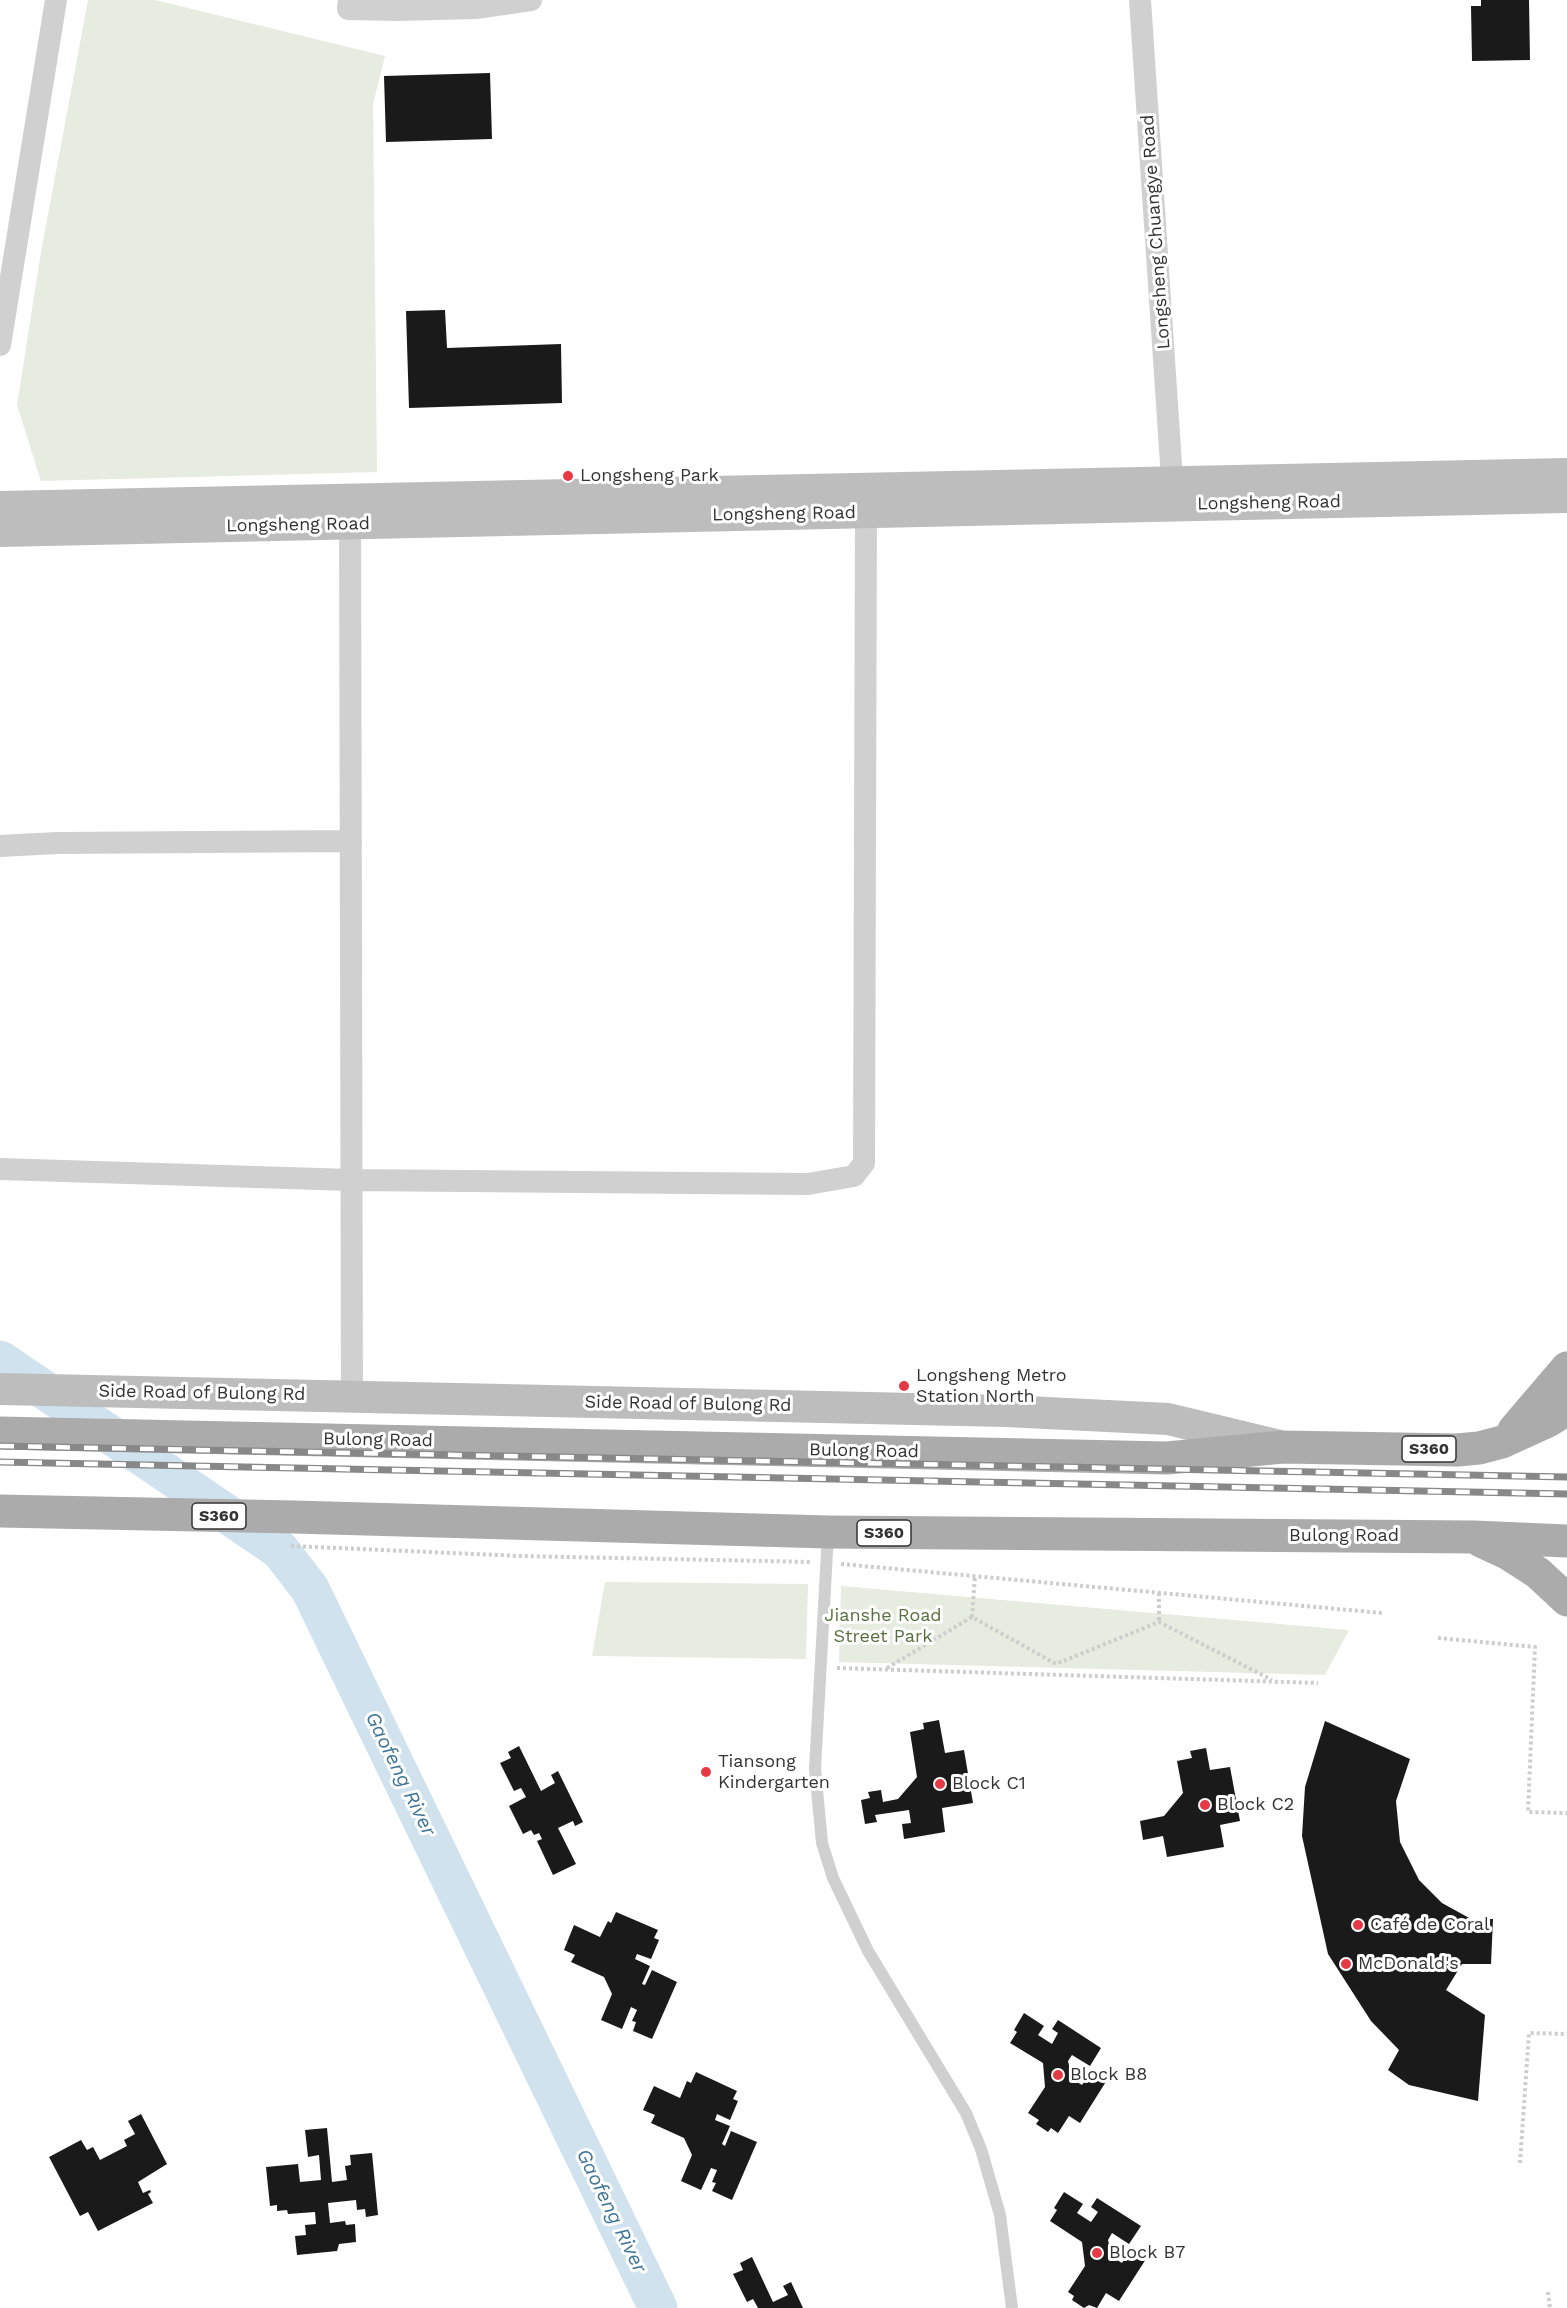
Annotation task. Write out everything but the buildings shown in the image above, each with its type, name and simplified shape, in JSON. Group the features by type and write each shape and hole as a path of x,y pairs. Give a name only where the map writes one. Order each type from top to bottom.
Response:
{"main road":[{"name":"Longsheng Road","path":"0,531 1171,473 1567,474"},
{"name":"Longsheng Road","path":"0,507 350,512 866,512 1567,497"},
{"path":"1502,1442 1567,1368"},
{"name":"Side Road of Bulong Rd","path":"5,1389 1006,1411 1168,1419 1283,1447"},
{"name":"Bulong Road","path":"0,1433 1167,1458 1283,1447 1457,1450 1502,1442 1548,1421 1567,1409"},
{"name":"Bulong Road","path":"0,1512 294,1517 828,1532 1474,1537 1567,1541"},
{"path":"1474,1537 1507,1553 1538,1573 1567,1600"}],"street":[{"path":"0,345 56,0"},
{"path":"349,0 348,9 398,10 476,8 531,0"},
{"name":"Longsheng Chuangye Road","path":"1138,1 1171,473"},
{"path":"350,512 352,1396"},
{"path":"0,1169 351,1180 808,1184 854,1176 864,1163 866,512"},
{"path":"0,846 57,843 351,841"}],"lane":[{"path":"828,1532 815,1769 822,1843 833,1878 868,1951 966,2113 981,2149 1000,2215 1012,2308"}],"path":[{"path":"307,1548 521,1556 812,1562"},
{"path":"840,1564 1382,1614"},
{"path":"972,1617 975,1576"},
{"path":"1159,1593 1159,1622"},
{"path":"972,1617 1056,1664"},
{"path":"885,1669 972,1617"},
{"path":"1056,1664 1159,1622 1275,1682"},
{"path":"1438,1638 1534,1647 1528,1812 1567,1813"},
{"path":"1056,1664 1057,1675"},
{"path":"837,1668 1318,1683"},
{"path":"1520,2163 1529,2032 1567,2034"},
{"path":"1548,2292 1550,2308"}],"green space":[{"path":"88,0 155,0 385,56 373,104 377,472 41,481 17,405 41,252"},
{"name":"Jianshe Road Street Park","path":"605,1582 808,1584 806,1659 592,1656"},
{"name":"Jianshe Road Street Park","path":"841,1586 1349,1630 1325,1675 839,1662"}],"waterway":[{"name":"Gaofeng River","path":"0,1360 280,1550 310,1589 658,2308"}],"railway":[{"path":"0,1446 1567,1477"},
{"path":"0,1462 1567,1494"}],"place":[{"name":"Longsheng Park","path":"568,476"},
{"name":"Longsheng Metro Station North","path":"904,1386"},
{"name":"Tiansong Kindergarten","path":"706,1772"},
{"name":"Block C1","path":"940,1784"},
{"name":"Block C2","path":"1205,1805"},
{"name":"Café de Coral","path":"1358,1925"},
{"name":"McDonald's","path":"1346,1964"},
{"name":"Block B8","path":"1058,2075"},
{"name":"Block B7","path":"1097,2253"}]}
